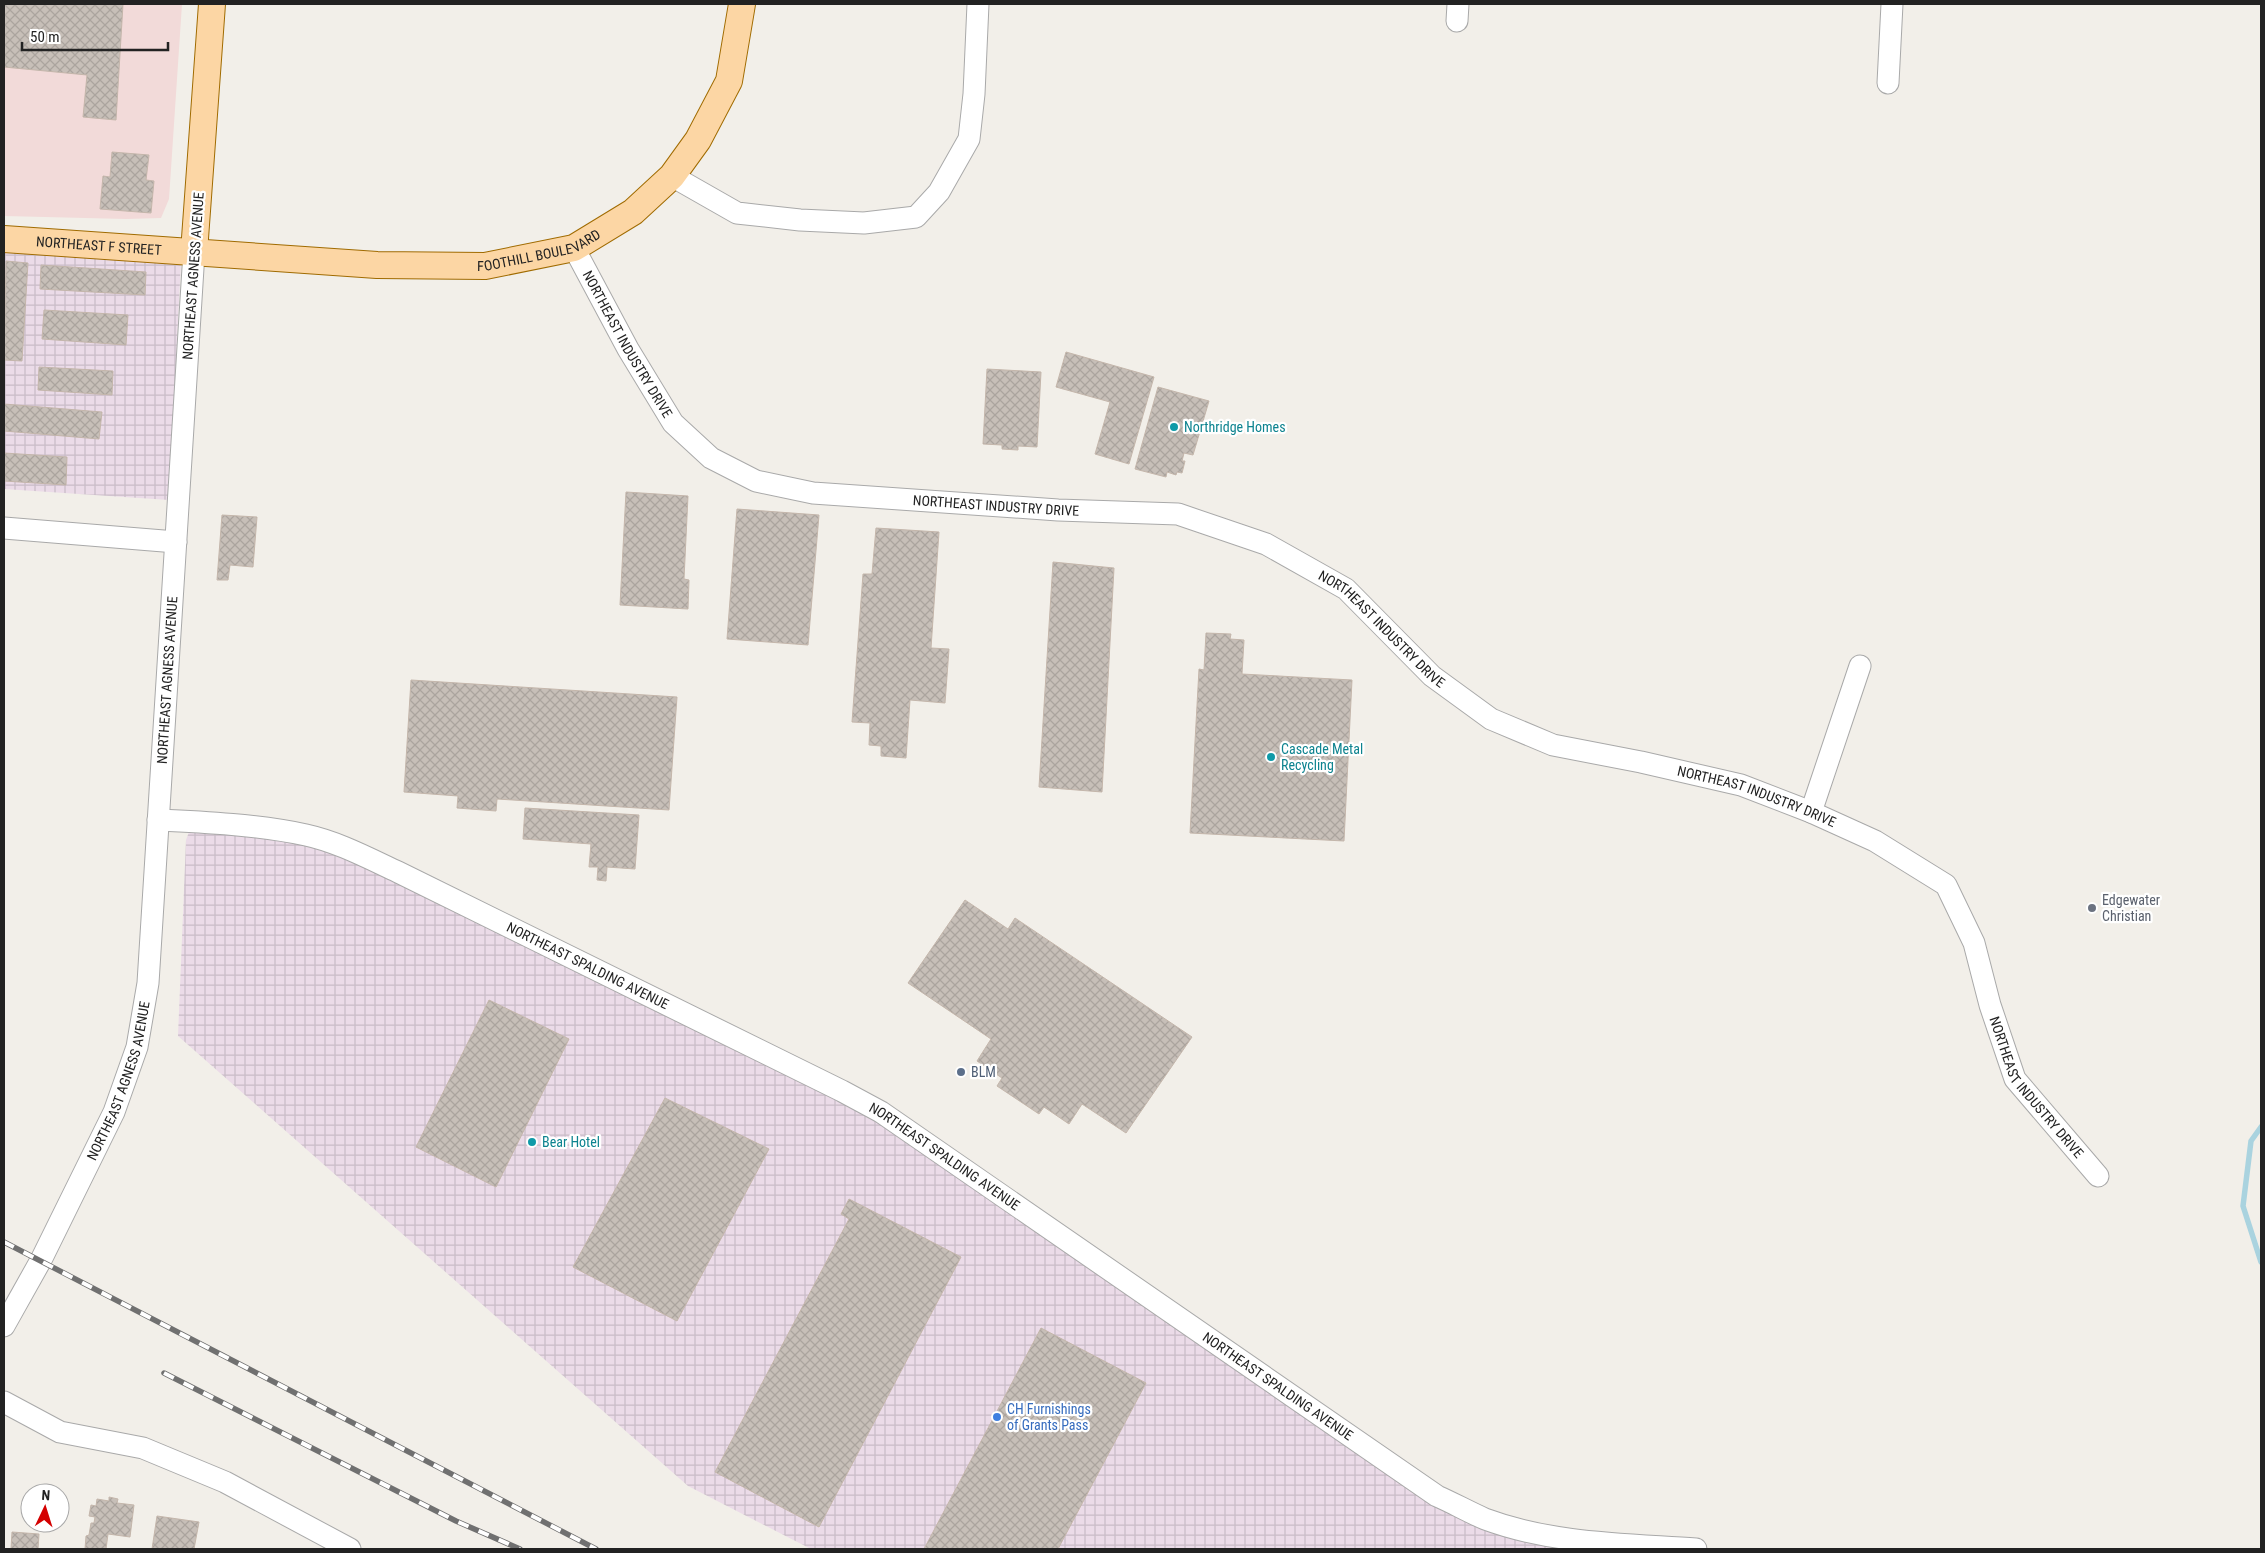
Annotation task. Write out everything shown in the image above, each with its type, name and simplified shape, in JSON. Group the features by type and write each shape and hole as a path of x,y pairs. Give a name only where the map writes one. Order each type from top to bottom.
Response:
{"main road":[{"name":"NORTHEAST AGNESS AVENUE","path":"194,252 212,4"},
{"name":"FOOTHILL BOULEVARD","path":"194,252 377,266 485,266 574,248 632,212 672,176 698,140 729,81 742,4"},
{"name":"NORTHEAST F STREET","path":"4,239 194,252"}],"street":[{"path":"672,176 737,213 800,220 864,223 916,217 939,192 969,139 974,94 978,4"},
{"path":"1888,83 1892,4"},
{"name":"NORTHEAST INDUSTRY DRIVE","path":"574,248 628,349 674,423 711,458 756,481 813,492 1058,510 1178,514 1266,544 1346,589 1432,676 1491,719 1553,745 1641,762 1741,785 1811,812 1875,841 1946,885 1974,943 1990,1005 2015,1079 2098,1176"},
{"name":"NORTHEAST AGNESS AVENUE","path":"4,1326 40,1260 114,1112 137,1047 148,983 194,252"},
{"path":"4,528 176,542"},
{"path":"1811,812 1860,666"},
{"name":"NORTHEAST SPALDING AVENUE","path":"158,820 276,830 306,835 336,844 398,872 842,1091 881,1112 1437,1496 1485,1519 1583,1545 1696,1549"},
{"path":"4,1402 60,1432 143,1448 225,1482 350,1549"}],"shaded area":[{"path":"4,4 182,4 169,199 161,218 4,216"},
{"path":"4,248 181,262 169,500 4,489"},
{"path":"189,832 306,835 842,1091 1437,1496 1557,1537 1557,1549 811,1549 688,1486 178,1036 186,840"}],"building":[{"path":"4,4 123,4 116,120 83,117 87,75 4,67"},
{"path":"112,152 149,155 146,180 154,181 151,213 100,209 103,176 110,177"},
{"path":"6,261 28,263 22,361 4,360"},
{"path":"41,265 146,272 145,295 40,289"},
{"path":"44,310 128,315 126,345 42,339"},
{"path":"1066,352 1154,377 1129,464 1095,454 1110,402 1056,387"},
{"path":"39,367 113,371 112,395 38,390"},
{"path":"987,369 1041,372 1037,447 1018,446 1018,450 1002,449 1002,445 983,444"},
{"name":"Northridge Homes","path":"1158,387 1209,401 1193,455 1184,453 1182,461 1185,461 1182,473 1177,472 1176,475 1167,472 1166,477 1135,469"},
{"path":"4,404 102,412 99,439 4,431"},
{"path":"4,453 67,457 66,485 4,481"},
{"path":"626,492 688,496 684,579 689,580 688,609 620,605"},
{"path":"737,509 819,515 808,645 727,639"},
{"path":"222,515 257,517 253,567 230,565 228,580 217,580"},
{"path":"876,528 939,532 931,648 949,649 945,703 910,700 906,758 881,756 881,746 869,745 870,723 852,722 863,574 872,574"},
{"path":"1053,562 1114,568 1102,792 1039,787"},
{"name":"Cascade Metal Recycling","path":"1206,633 1231,634 1230,639 1244,640 1242,674 1352,680 1344,841 1190,833 1199,669 1204,670"},
{"path":"411,680 677,697 669,810 497,799 496,811 457,808 458,796 404,792"},
{"path":"525,808 639,815 635,869 607,867 606,881 597,880 598,867 589,867 591,844 523,839"},
{"path":"965,900 1008,929 1015,918 1192,1037 1126,1133 1082,1104 1069,1124 1044,1107 1039,1114 997,1086 1002,1078 977,1061 991,1039 908,983"},
{"path":"489,1000 569,1039 496,1187 416,1147"},
{"path":"665,1098 769,1149 677,1321 573,1267"},
{"path":"849,1199 961,1257 819,1527 715,1472 849,1219 841,1214"},
{"path":"1041,1328 1146,1383 1058,1549 924,1549"},
{"path":"109,1497 118,1499 117,1503 134,1505 130,1537 108,1534 106,1549 85,1549 86,1536 89,1535 91,1523 94,1523 95,1517 89,1516 91,1505 96,1506 97,1499 109,1501"},
{"path":"157,1516 199,1522 194,1549 152,1549"},
{"path":"12,1532 39,1534 38,1549 11,1549"}],"waterway":[{"path":"2261,1127 2251,1141 2243,1206 2261,1262"}],"railway":[{"path":"4,1242 596,1549"},
{"path":"164,1373 456,1521 520,1549"}],"place":[{"name":"Northridge Homes","path":"1174,427"},
{"name":"Cascade Metal Recycling","path":"1271,757"},
{"name":"Edgewater Christian","path":"2092,908"},
{"name":"BLM","path":"961,1072"},
{"name":"Bear Hotel","path":"532,1142"},
{"name":"CH Furnishings of Grants Pass","path":"997,1417"}]}
